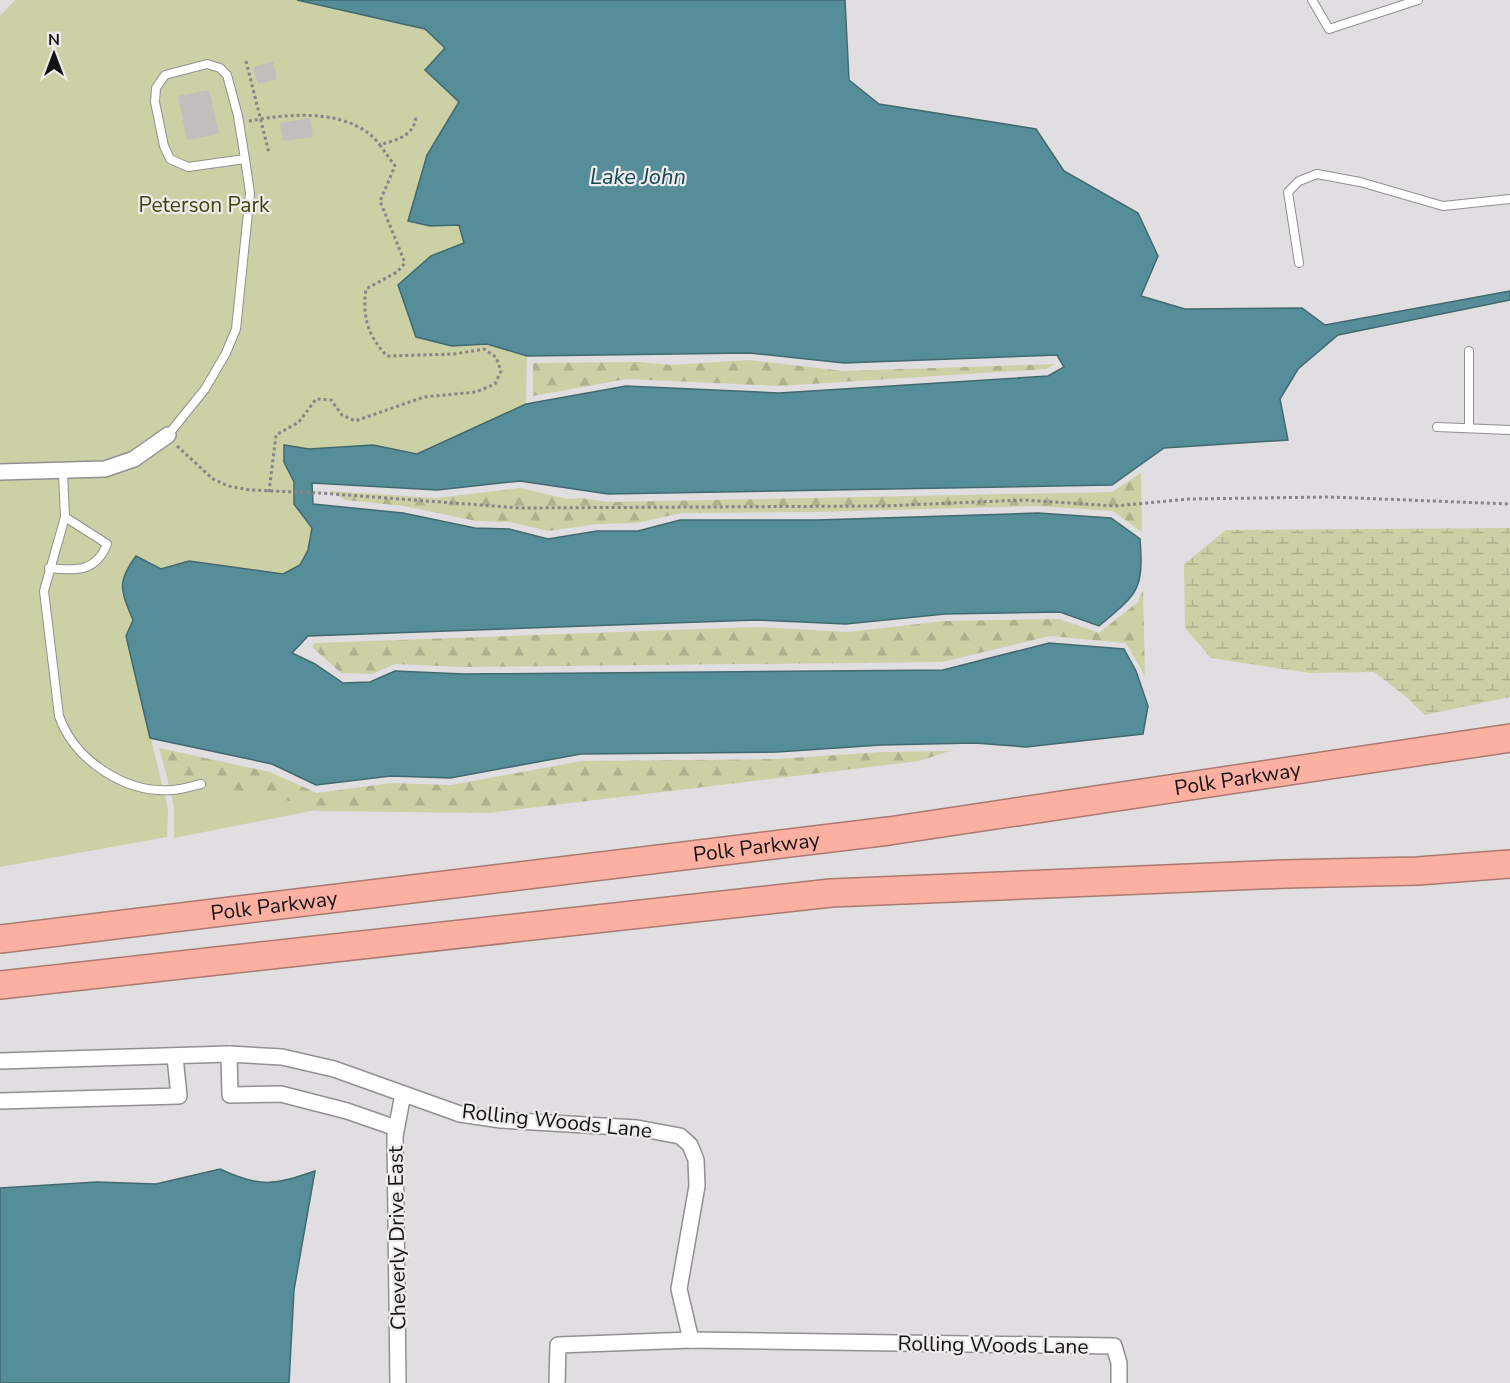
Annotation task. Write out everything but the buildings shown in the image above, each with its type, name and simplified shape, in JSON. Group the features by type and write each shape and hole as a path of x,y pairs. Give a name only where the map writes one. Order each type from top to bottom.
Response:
{"highway":[{"name":"Polk Parkway","path":"0,939 889,831 1510,738"},
{"path":"0,985 831,893 1285,874 1418,871 1510,864"}],"street":[{"path":"0,472 105,469 134,459 168,435"},
{"path":"229,1054 231,1095 281,1094 347,1111 396,1128"},
{"name":"Rolling Woods Lane","path":"0,1061 229,1054 282,1057 363,1078 460,1114 491,1119 637,1128 680,1136 690,1145 696,1160 697,1186 679,1289 691,1340"},
{"path":"0,1101 179,1096 175,1057"},
{"name":"Cheverly Drive East","path":"398,1383 396,1128 403,1094"},
{"name":"Rolling Woods Lane","path":"557,1383 558,1345 691,1340 1113,1346 1119,1363 1119,1383"}],"lane":[{"path":"1312,0 1329,29 1418,0"},
{"path":"168,435 205,389 226,353 236,329 250,193 245,159 227,75 220,68 207,64 165,75 156,88 155,102 164,146 171,159 188,168 245,159"},
{"path":"1299,263 1288,192 1299,181 1317,174 1360,182 1443,206 1510,199"},
{"path":"1469,351 1469,427"},
{"path":"1437,427 1510,430"},
{"path":"63,472 65,518 48,568 44,591 59,716 64,732 104,772 126,783 153,789 174,790 201,784"},
{"path":"48,568 68,570 87,567 101,558 107,544 65,518"}],"path":[{"path":"246,61 269,153"},
{"path":"248,121 311,115 328,117 367,130 395,166 380,201 405,263 397,272 366,289 363,309 372,340 387,356 454,354 484,349 496,357 501,371 495,384 476,392 424,397 355,421 342,415 331,400 316,399 299,422 276,435 269,492"},
{"path":"380,145 406,136 415,125 416,116"},
{"path":"168,435 191,461 213,479 228,486 269,492 320,493 462,505 584,509 882,506 1024,500 1115,506 1189,499 1330,497 1510,504"}],"green space":[{"name":"Peterson Park","path":"15,0 297,0 425,29 445,48 425,70 459,102 427,155 430,226 459,225 464,243 431,256 452,346 487,344 527,356 526,404 417,454 373,445 309,449 284,445 284,462 294,482 294,504 312,527 308,550 300,565 283,574 189,561 161,569 148,560 121,592 133,620 126,636 168,809 167,837 0,867 0,16"},
{"path":"748,360 843,371 1055,364 1046,369 779,386 627,379 533,396 533,363 640,362 672,365"},
{"path":"1141,473 1142,532 1113,511 1038,506 681,513 637,523 597,524 548,531 510,522 476,521 404,506 345,500 330,491 436,498 520,488 568,499 581,498 608,502 1112,492"},
{"path":"1510,528 1510,697 1425,715 1374,672 1310,673 1211,658 1185,628 1184,564 1226,530"},
{"path":"1143,590 1145,676 1126,643 1050,636 942,662 464,667 395,664 372,674 341,673 312,647 315,643 756,627 847,632 945,621 1059,619 1099,633 1138,602"},
{"path":"159,748 270,772 317,793 391,783 451,785 582,761 777,759 881,752 950,751 919,761 488,813 314,811 323,809 167,777"},
{"path":"167,777 326,808 174,838 174,807"}],"water":[{"name":"Lake John","path":"297,0 845,0 849,80 879,104 1036,129 1064,171 1138,213 1158,256 1141,296 1185,309 1302,308 1325,325 1510,291 1510,300 1338,335 1298,369 1280,399 1288,440 1164,448 1112,485 608,494 520,481 437,490 312,483 313,504 403,513 475,528 509,529 548,539 597,531 638,531 680,520 817,520 1038,513 1111,518 1140,539 1141,570 1135,590 1122,606 1099,626 1060,612 945,614 846,624 756,620 308,636 292,653 315,664 343,683 370,682 395,671 464,674 943,670 1049,643 1124,649 1136,671 1148,706 1143,734 1026,747 975,743 881,745 777,752 581,754 450,778 391,776 316,785 272,764 150,738 126,636 133,620 122,587 125,573 136,556 161,569 189,561 283,574 300,565 308,550 312,528 294,504 294,482 284,462 284,445 309,449 373,445 417,454 526,404 626,386 779,393 1048,376 1064,367 1057,355 844,363 749,353 527,356 487,344 452,346 416,337 398,285 431,256 464,243 459,225 430,226 408,221 427,155 459,102 425,70 445,48 425,29"},
{"path":"220,1169 257,1182 277,1182 315,1171 294,1290 289,1383 0,1383 0,1188 97,1182 156,1184"}]}
